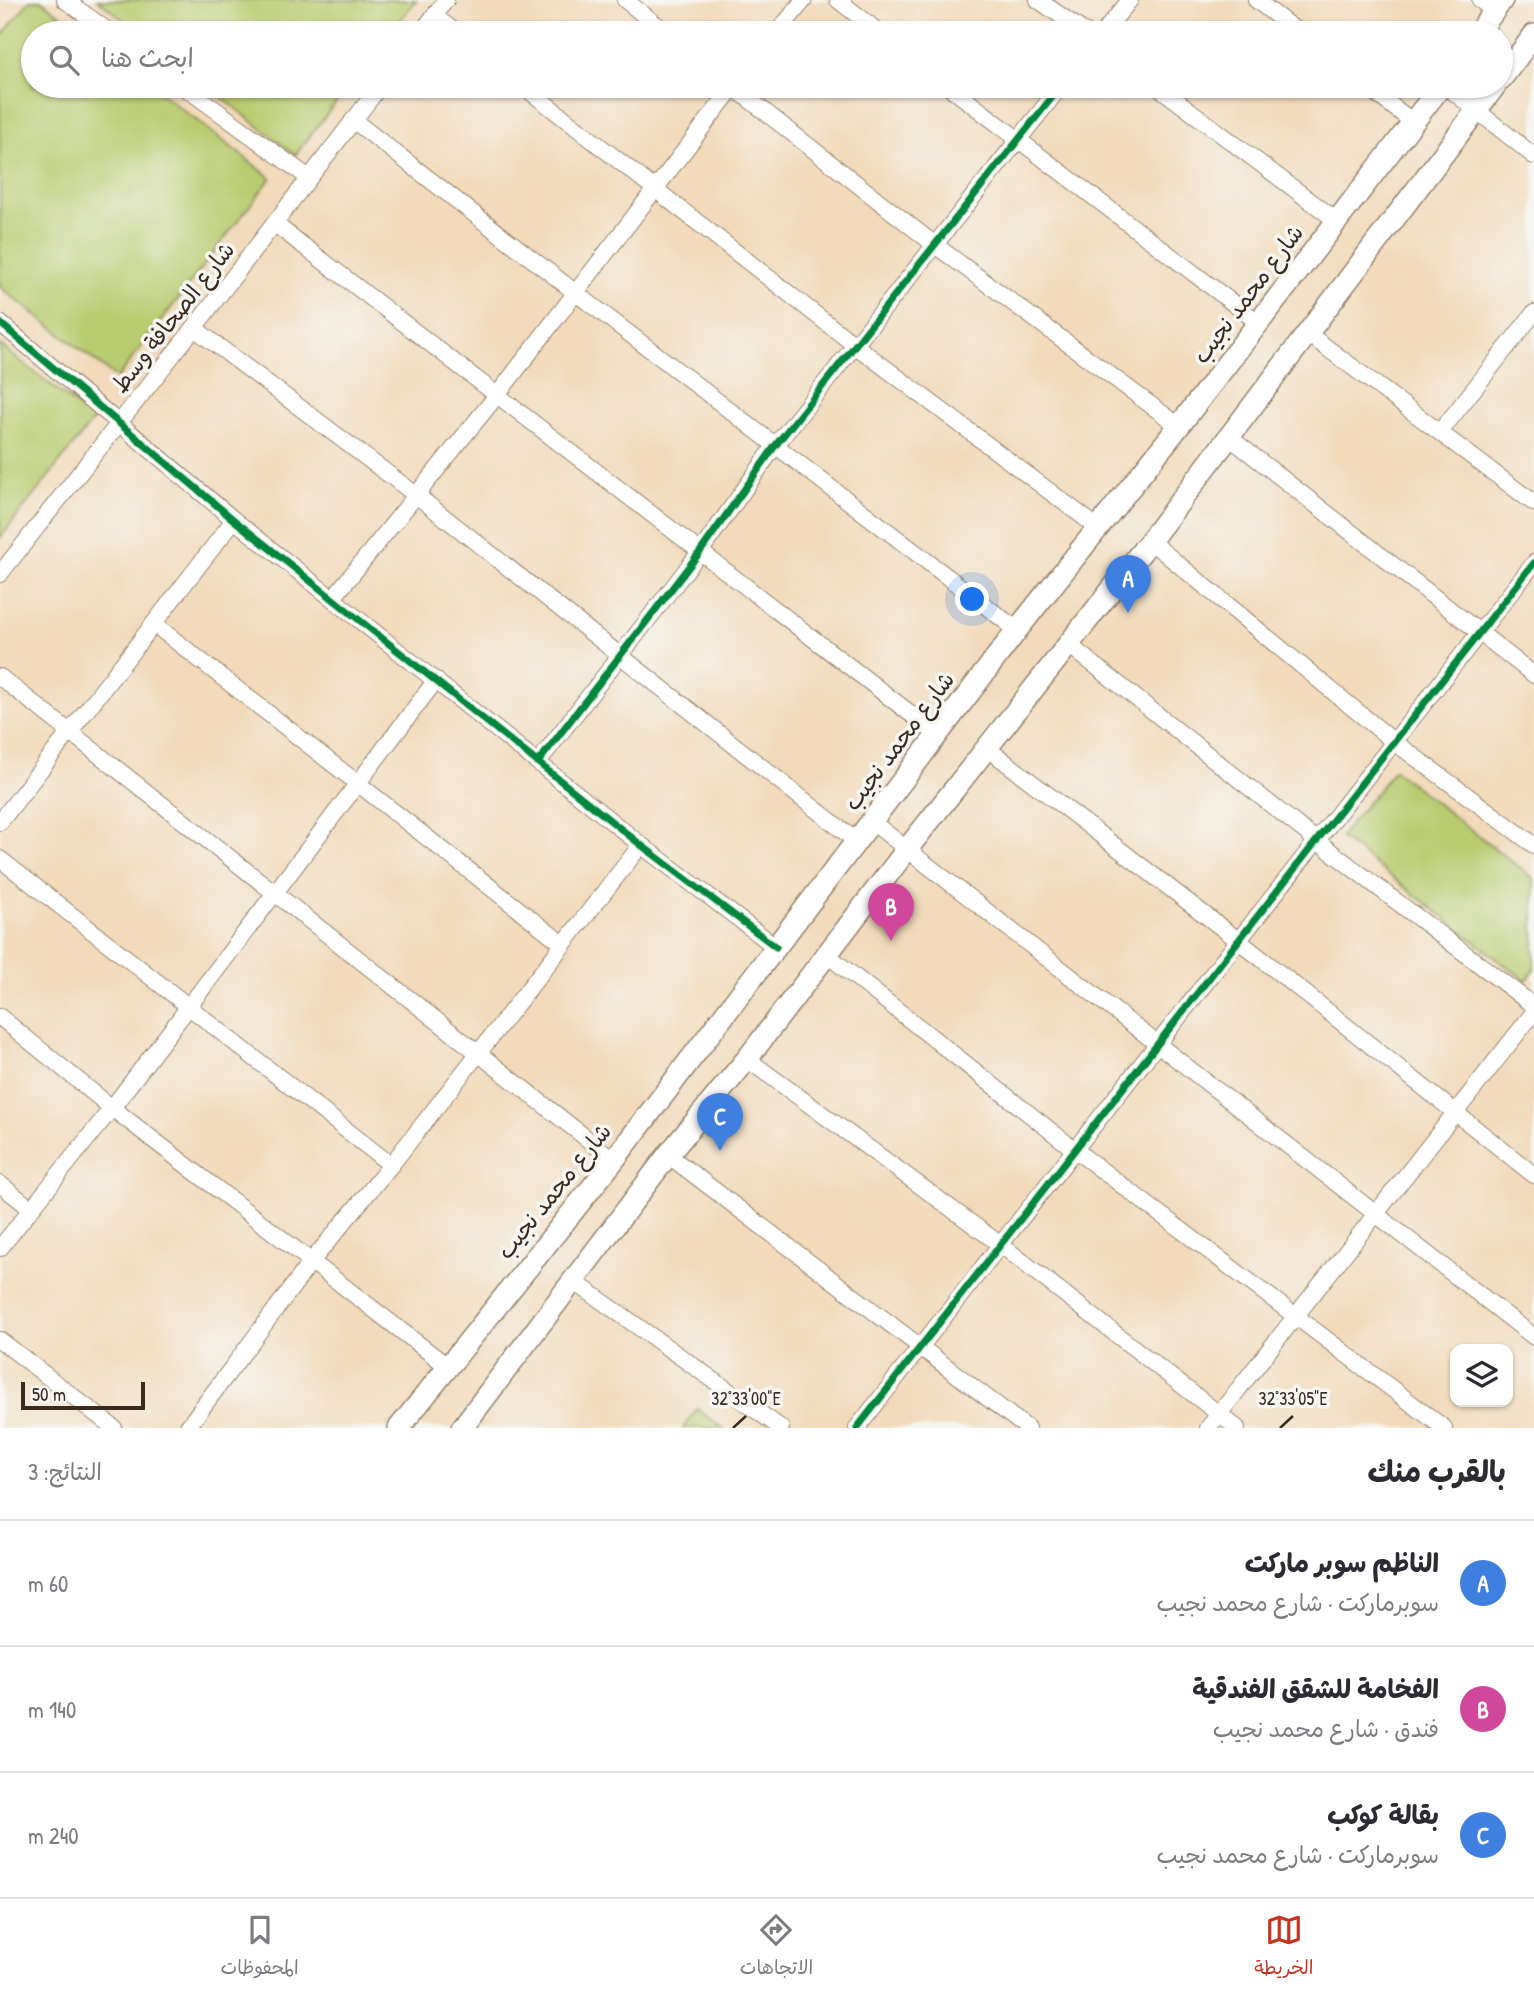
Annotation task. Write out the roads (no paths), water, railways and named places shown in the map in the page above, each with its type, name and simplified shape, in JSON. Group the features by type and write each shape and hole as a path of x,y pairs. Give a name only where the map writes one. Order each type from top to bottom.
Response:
{"main road":[{"path":"1484,21 1492,4"},
{"path":"1513,63 1534,36"},
{"name":"شارع محمد نجيب","path":"399,1428 614,1160 1017,629 1179,426 1433,98"},
{"path":"462,1428 667,1155 747,1059 908,848 1150,541 1486,98"}],"street":[{"path":"65,0 94,21"},
{"path":"430,21 446,0"},
{"path":"625,0 652,21"},
{"path":"787,21 804,0"},
{"path":"838,0 865,21"},
{"path":"1038,0 1069,21"},
{"path":"1113,21 1130,0"},
{"path":"1256,0 1283,21"},
{"path":"434,16 441,21"},
{"path":"199,98 309,178"},
{"name":"شارع الصحافة وسط","path":"0,574 370,98"},
{"path":"538,98 856,346 1097,527"},
{"path":"333,598 498,394 724,98"},
{"path":"748,98 935,245 1179,426"},
{"path":"963,98 1259,323"},
{"path":"539,761 700,552 775,446 1051,98"},
{"path":"1173,98 1336,220"},
{"path":"1382,98 1413,122"},
{"path":"1460,98 1534,156"},
{"path":"353,120 1017,629"},
{"path":"275,224 937,734"},
{"path":"0,323 234,520 641,845 776,947"},
{"path":"1440,432 1531,324"},
{"path":"194,328 416,495 856,841"},
{"path":"1307,332 1534,503"},
{"path":"1228,437 1534,675"},
{"path":"0,821 234,520"},
{"path":"1150,541 1393,741 1534,845"},
{"path":"857,1428 1534,563"},
{"path":"154,624 563,944"},
{"path":"1069,645 1317,841 1534,1006"},
{"path":"0,677 614,1160"},
{"path":"0,1248 112,1108 436,680"},
{"path":"987,748 1239,941 1534,1175"},
{"path":"872,822 1534,1336"},
{"path":"187,1428 311,1262 391,1165 641,845"},
{"path":"0,859 391,1165"},
{"path":"826,954 1075,1150 1444,1428"},
{"path":"1208,1428 1534,1013"},
{"path":"0,1017 112,1108 447,1366"},
{"path":"747,1059 1001,1245 1237,1428"},
{"path":"667,1155 1027,1428"},
{"path":"0,1184 30,1208"},
{"path":"572,1280 781,1428"},
{"path":"0,1340 114,1428"}],"place":[{"name":"الناظم سوبر ماركت","path":"1128,613"},
{"name":"الفخامة للشقق الفندقية","path":"891,941"},
{"name":"بقالة كوكب","path":"720,1151"}]}
